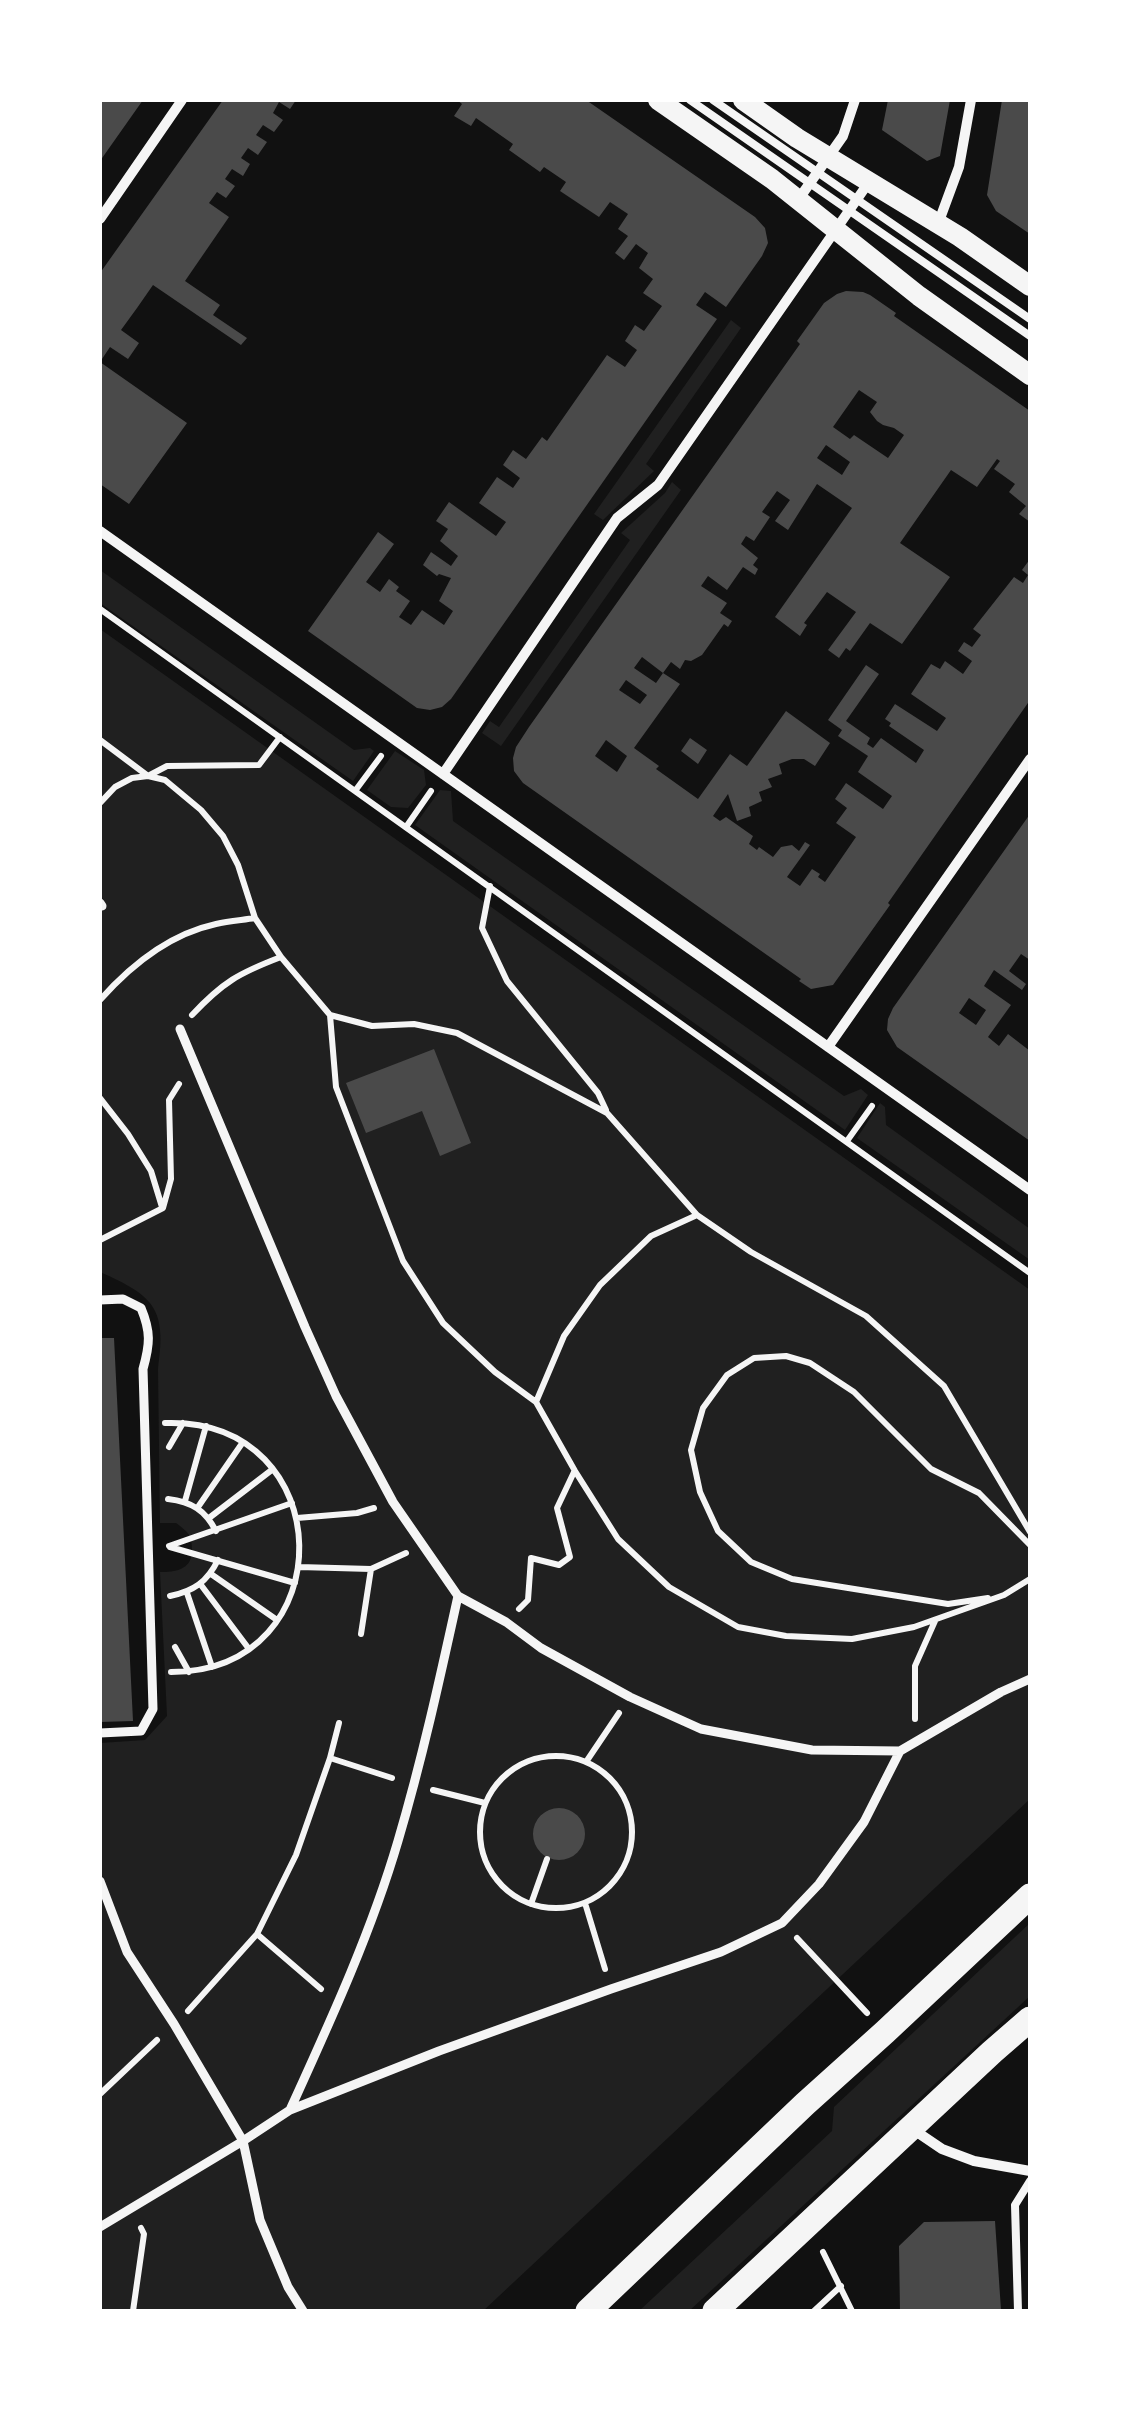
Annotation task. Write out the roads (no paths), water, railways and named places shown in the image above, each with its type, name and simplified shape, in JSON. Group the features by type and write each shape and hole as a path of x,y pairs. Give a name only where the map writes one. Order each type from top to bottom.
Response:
{"main road":[{"path":"658,100 804,192 835,228 919,296 1030,375"},
{"path":"743,100 824,165 863,190 938,224 1030,286"},
{"path":"588,2311 804,2104 1030,1896"},
{"path":"715,2311 1030,2020"}],"street":[{"path":"100,219 182,100"},
{"path":"804,192 843,136 855,100"},
{"path":"938,224 960,167 971,100"},
{"path":"443,774 617,518 658,485 863,190"},
{"path":"100,530 1030,1190"},
{"path":"828,1047 1030,759"},
{"path":"180,1028 336,1396 392,1502 458,1596 506,1622 541,1648 701,1729 812,1750 900,1752"},
{"path":"100,1300 122,1299 140,1308 148,1325 149,1348 143,1369 153,1709 141,1730 100,1733"},
{"path":"290,2110 344,1992 397,1844 458,1596"},
{"path":"100,2227 290,2110 611,1988 721,1952 782,1923 819,1884 864,1822 900,1752 1030,1679"},
{"path":"100,1880 127,1952 243,2141 260,2220 288,2287 303,2311"},
{"path":"911,2128 942,2149 974,2161 1030,2171"}],"lane":[{"path":"690,100 804,192 849,210 1030,336"},
{"path":"713,100 824,165"},
{"path":"863,190 1030,319"},
{"path":"1018,2311 1014,2205 1030,2181"}]}
